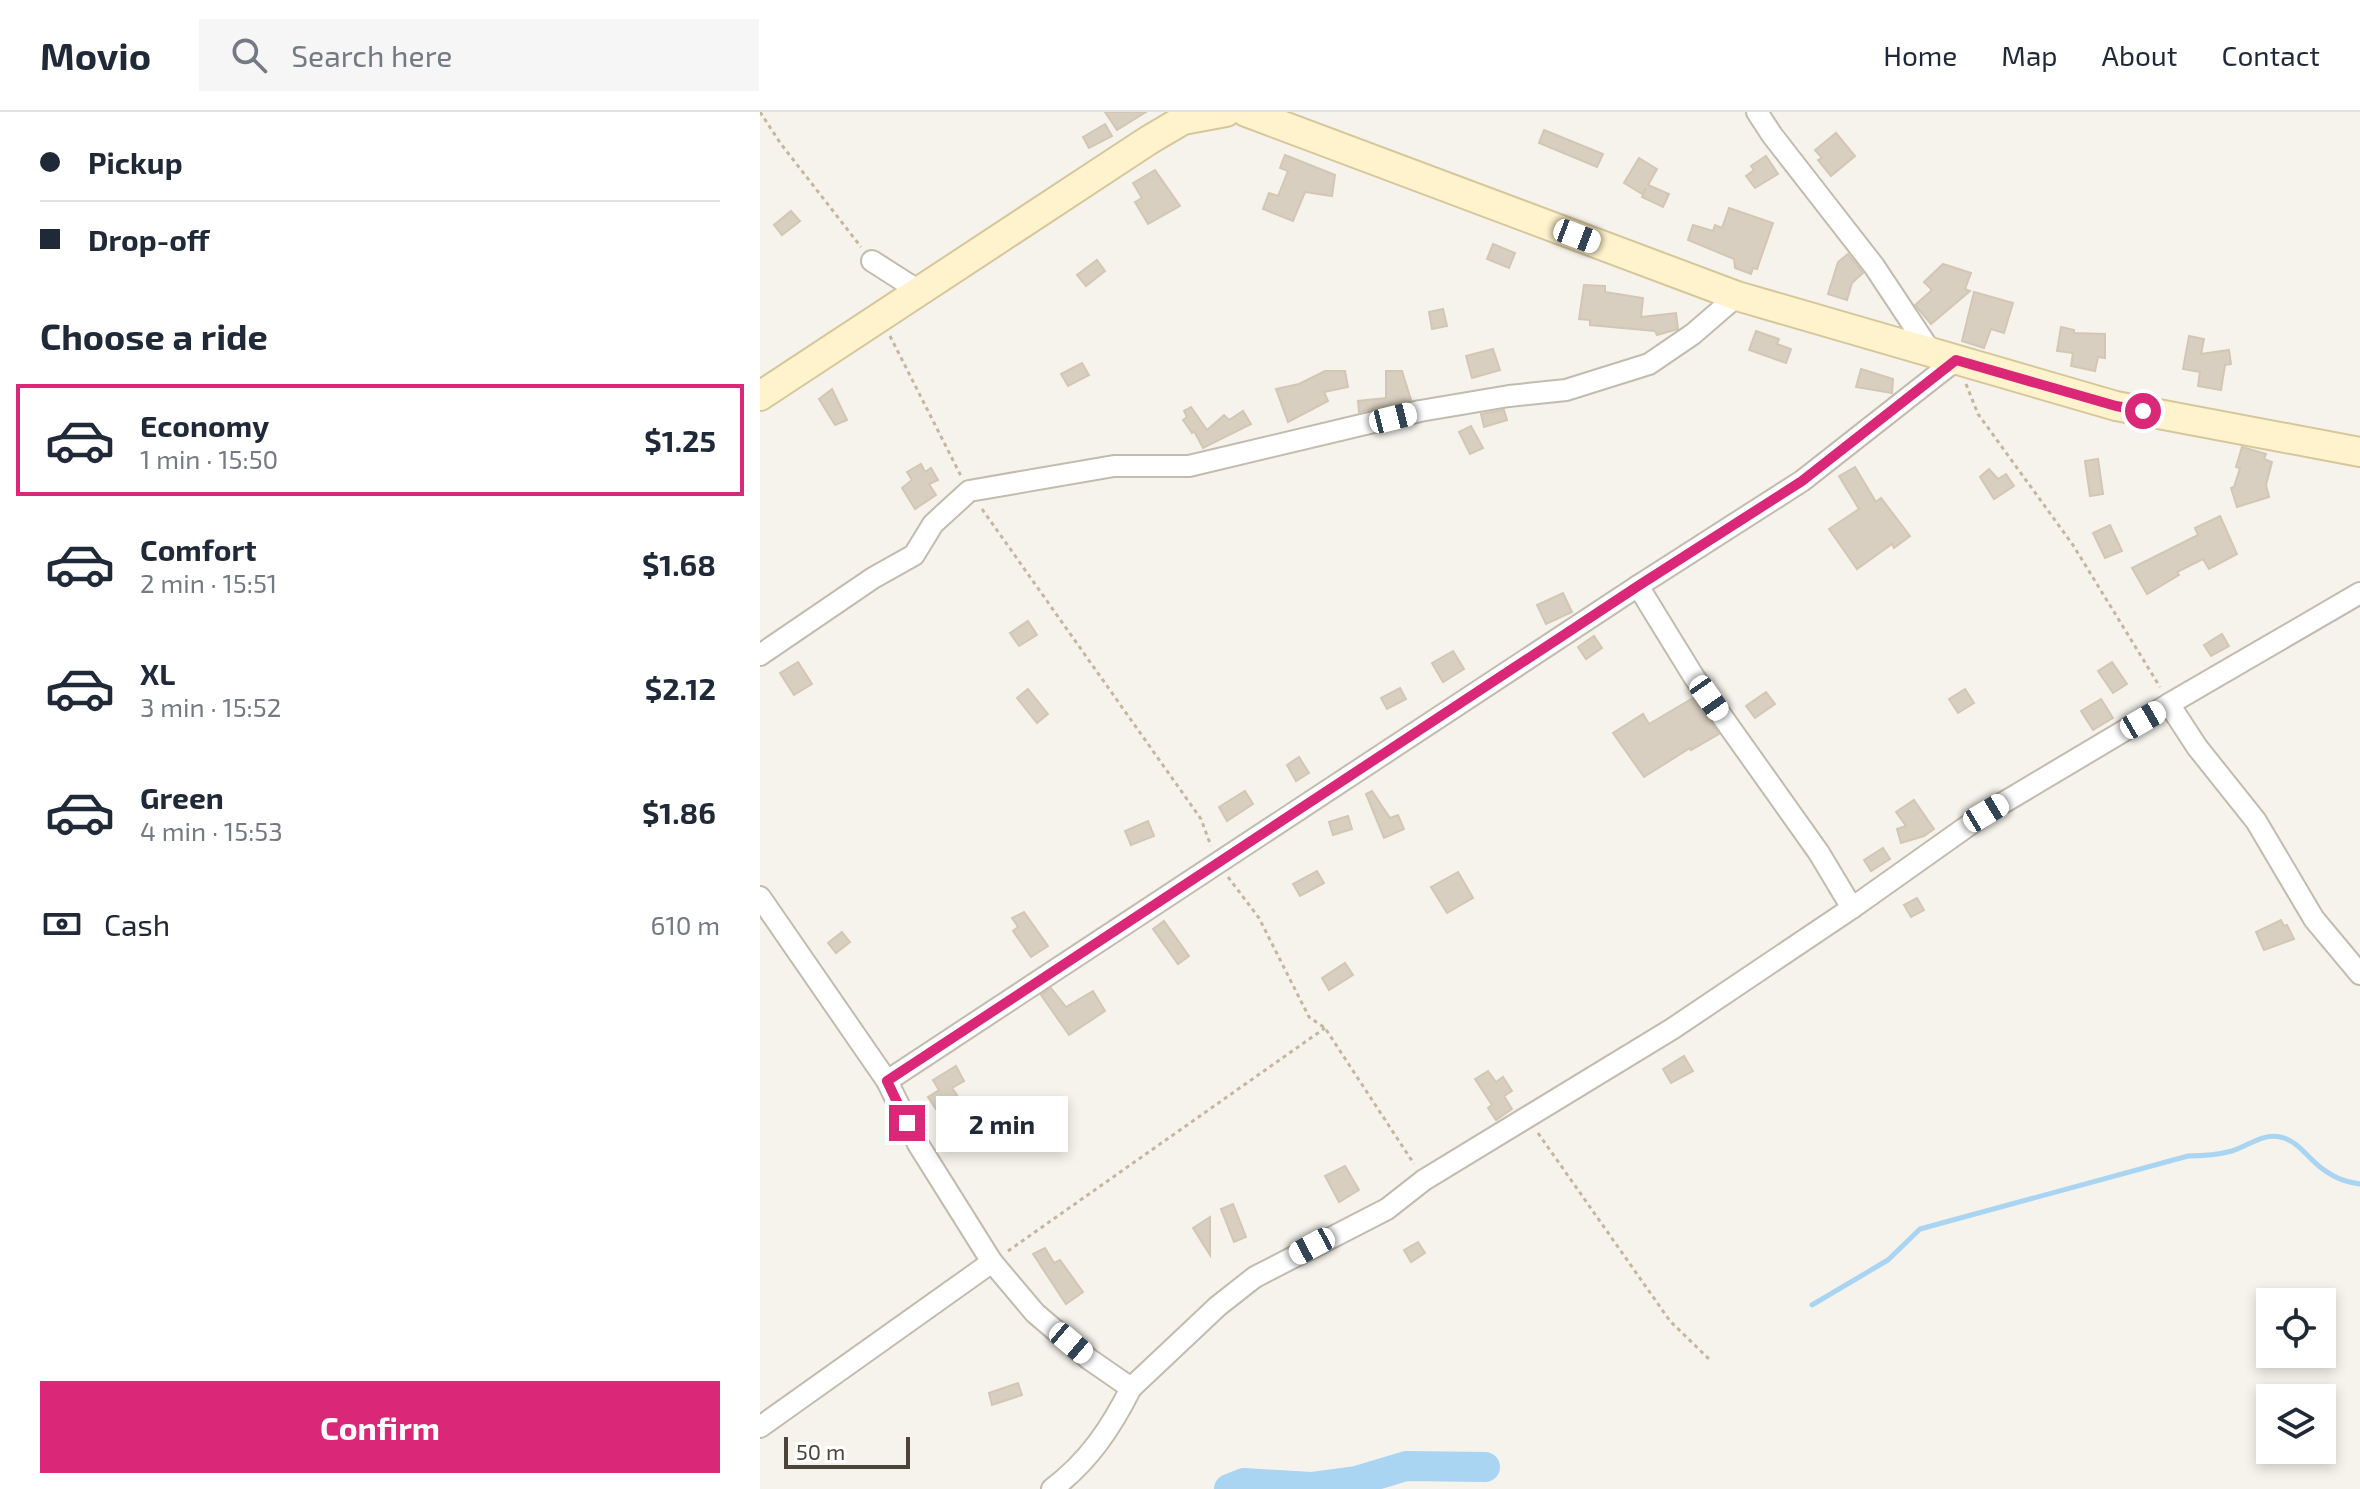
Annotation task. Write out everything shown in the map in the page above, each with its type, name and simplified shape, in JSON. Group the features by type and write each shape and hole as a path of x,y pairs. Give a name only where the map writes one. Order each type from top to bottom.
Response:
{"street":[{"path":"760,396 1183,120 1226,112"},
{"path":"1246,112 1737,296 2116,406 2360,452"},
{"path":"1757,112 1944,356"},
{"path":"872,261 919,291"},
{"path":"760,655 823,611 914,555 933,524 969,491 1114,466 1189,466 1420,411 1566,390 1649,364 1693,334 1737,296"},
{"path":"887,1081 1802,481 1944,356"},
{"path":"1638,586 1694,677 1819,853 1852,908"},
{"path":"1052,1489 1073,1473 1113,1426 1131,1388 1218,1306 1255,1277 1387,1209 1424,1180 1672,1029 1986,813 2360,593"},
{"path":"2169,704 2197,747 2256,821 2314,919 2360,974"},
{"path":"762,904 887,1081 918,1144 992,1262 1035,1313 1089,1359 1131,1388"},
{"path":"760,1427 992,1262"}],"path":[{"path":"760,112 781,144 872,261"},
{"path":"883,315 893,347 969,491 1201,819 1217,863 1259,918 1309,1017 1325,1028 1424,1180"},
{"path":"1944,356 1978,414 2073,545 2169,704"},
{"path":"992,1262 1325,1028"},
{"path":"1526,1117 1670,1321 1711,1361"}],"building":[{"path":"1105,112 1146,112 1117,130"},
{"path":"1105,124 1112,136 1089,148 1083,137"},
{"path":"1544,130 1603,154 1597,167 1539,143"},
{"path":"1836,133 1855,156 1831,176 1818,160 1822,158 1815,150"},
{"path":"1285,155 1335,175 1332,196 1305,192 1293,221 1263,209 1269,193 1278,196 1288,171 1280,168"},
{"path":"1766,156 1778,174 1755,188 1746,176 1754,170 1751,166"},
{"path":"1639,158 1657,169 1648,185 1669,194 1663,207 1642,197 1646,188 1642,194 1624,183"},
{"path":"1155,170 1180,206 1148,224 1135,202 1142,198 1133,183"},
{"path":"1729,208 1773,223 1757,269 1753,268 1751,274 1735,268 1734,259 1688,240 1693,225 1713,231 1715,225 1722,228"},
{"path":"791,211 800,221 782,235 774,225"},
{"path":"1493,244 1515,253 1509,268 1487,259"},
{"path":"1848,254 1863,273 1852,283 1847,300 1828,294 1838,262"},
{"path":"1097,260 1105,271 1086,286 1077,275"},
{"path":"1943,264 1971,273 1965,289 1970,291 1931,324 1915,305 1932,290 1924,282"},
{"path":"1584,285 1605,286 1605,292 1643,298 1641,317 1676,313 1678,329 1657,335 1655,331 1590,325 1590,320 1579,319"},
{"path":"1974,292 2013,303 2004,333 1991,329 1984,348 1962,341"},
{"path":"1443,309 1447,326 1432,329 1429,312"},
{"path":"2061,327 2074,330 2074,333 2105,334 2105,358 2098,357 2095,371 2071,366 2073,353 2057,351"},
{"path":"1756,331 1779,339 1777,344 1791,349 1786,363 1749,350"},
{"path":"2189,336 2204,339 2201,354 2229,350 2231,364 2225,365 2221,390 2198,386 2200,372 2183,369"},
{"path":"1493,349 1500,370 1472,378 1466,356"},
{"path":"1082,363 1089,375 1068,386 1061,374"},
{"path":"1861,369 1893,379 1892,393 1856,387"},
{"path":"1325,371 1345,371 1348,387 1324,392 1328,401 1288,422 1276,389 1299,384"},
{"path":"1386,371 1402,371 1411,400 1359,412 1358,401 1386,398"},
{"path":"832,389 847,420 835,425 819,399"},
{"path":"1191,407 1207,430 1224,415 1229,420 1243,411 1251,424 1203,448 1194,431 1192,433 1183,420 1187,417 1184,411"},
{"path":"1504,410 1507,420 1484,427 1481,414"},
{"path":"1471,426 1483,448 1470,454 1459,432"},
{"path":"2242,447 2266,454 2264,459 2272,462 2266,485 2269,497 2237,507 2231,488 2240,468 2236,467"},
{"path":"2098,459 2103,494 2090,496 2085,461"},
{"path":"921,464 925,472 931,468 938,480 929,484 936,495 915,509 902,488 912,480 907,472"},
{"path":"1855,467 1876,502 1881,498 1910,536 1894,548 1892,544 1857,569 1829,529 1859,509 1839,476"},
{"path":"1989,469 1998,479 2006,474 2014,486 1994,499 1980,477"},
{"path":"2220,516 2237,554 2209,569 2203,559 2177,572 2179,575 2147,594 2132,568 2198,535 2195,528"},
{"path":"2110,525 2122,551 2105,558 2093,533"},
{"path":"1563,593 1572,612 1546,624 1537,605"},
{"path":"1028,621 1037,635 1019,646 1010,633"},
{"path":"2222,634 2229,646 2211,656 2204,645"},
{"path":"1594,636 1602,648 1586,659 1578,647"},
{"path":"1453,651 1464,669 1443,682 1432,663"},
{"path":"798,662 812,684 794,695 780,673"},
{"path":"2112,662 2127,684 2113,693 2098,671"},
{"path":"1400,688 1406,699 1387,709 1381,698"},
{"path":"1028,689 1048,714 1037,723 1017,698"},
{"path":"1965,689 1974,703 1958,713 1949,699"},
{"path":"1766,692 1775,704 1755,718 1746,706"},
{"path":"1693,698 1719,734 1644,777 1613,733 1643,714 1649,724"},
{"path":"2101,699 2113,718 2093,730 2081,711"},
{"path":"1299,757 1309,773 1296,781 1287,765"},
{"path":"1245,791 1253,804 1227,821 1219,807"},
{"path":"1372,791 1390,818 1398,815 1404,829 1384,838 1366,794"},
{"path":"1914,800 1934,829 1924,836 1901,843 1897,829 1906,826 1896,812"},
{"path":"1348,816 1352,829 1333,835 1329,822"},
{"path":"1148,821 1154,836 1131,845 1125,831"},
{"path":"1883,848 1890,859 1871,871 1864,860"},
{"path":"1317,871 1324,883 1300,896 1293,884"},
{"path":"1458,872 1473,898 1447,913 1431,887"},
{"path":"1917,898 1924,910 1911,917 1904,905"},
{"path":"1024,912 1048,946 1031,957 1013,931 1018,927 1012,918"},
{"path":"2281,920 2294,939 2264,950 2256,932"},
{"path":"1164,921 1189,956 1178,964 1153,929"},
{"path":"842,932 850,942 836,953 828,943"},
{"path":"1345,963 1353,975 1329,990 1322,978"},
{"path":"1051,988 1066,1007 1093,991 1105,1011 1069,1035 1041,995"},
{"path":"1684,1056 1693,1071 1671,1083 1663,1069"},
{"path":"956,1066 964,1081 952,1088 957,1095 936,1109 928,1097 939,1090 933,1080"},
{"path":"1488,1071 1496,1082 1503,1077 1512,1091 1504,1096 1512,1109 1496,1120 1488,1108 1492,1105 1475,1079"},
{"path":"1345,1166 1359,1190 1339,1202 1325,1176"},
{"path":"1233,1204 1246,1237 1234,1242 1221,1209"},
{"path":"1210,1217 1210,1255 1193,1228"},
{"path":"1418,1242 1425,1253 1411,1262 1404,1250"},
{"path":"1045,1248 1054,1263 1060,1260 1083,1292 1066,1304 1033,1254"},
{"path":"1018,1383 1022,1395 992,1405 989,1393"}],"waterway":[{"path":"1812,1305 1888,1260 1920,1229 2188,1156 2232,1151 2268,1137 2280,1137 2292,1142 2329,1174 2360,1184"},
{"path":"1229,1489 1244,1483 1311,1487 1356,1481 1406,1466 1485,1467"}],"route":[{"path":"907,1123 887,1081 1802,481 1956,360 2143,411"}]}
